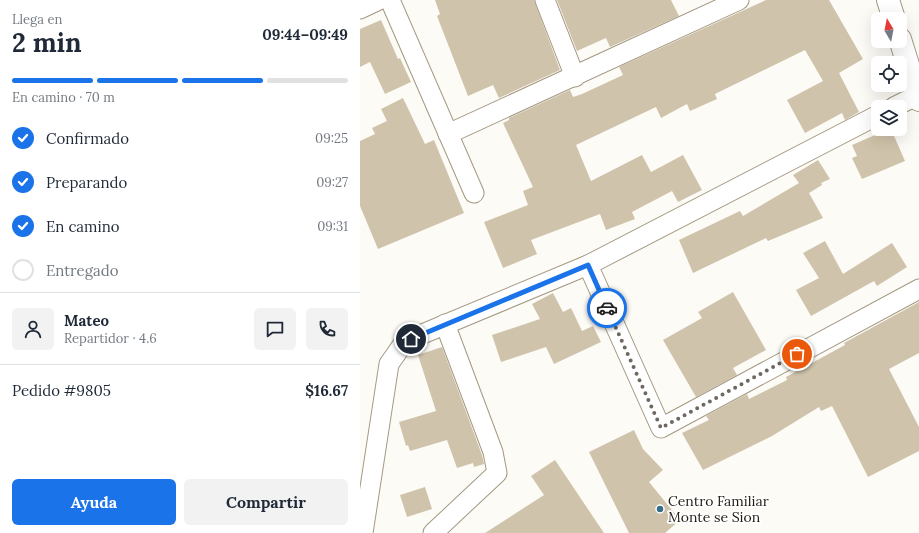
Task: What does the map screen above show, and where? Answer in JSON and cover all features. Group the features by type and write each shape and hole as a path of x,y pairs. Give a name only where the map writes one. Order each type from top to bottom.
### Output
{"street":[{"path":"360,9 379,0"},
{"path":"390,0 474,192"},
{"path":"544,0 575,77"},
{"path":"448,134 575,77 739,0"},
{"path":"888,0 892,12"},
{"path":"903,48 918,97 907,102"},
{"path":"363,533 389,364 403,344 445,324 588,265 871,119"},
{"path":"588,265 661,428 919,289"},
{"path":"433,533 498,473 493,452 445,324"}],"building":[{"path":"435,0 534,0 560,70 499,98 493,85 468,96 437,16 440,14"},
{"path":"557,0 671,0 679,16 610,47 606,38 577,51"},
{"path":"766,0 829,0 863,59 839,73 859,112 845,120 842,113 805,133 787,100 823,81 805,50 715,94 717,99 690,111 687,104 661,118 656,107 576,145 591,181 642,155 651,172 683,155 702,190 678,202 672,191 632,212 635,219 606,230 600,214 531,240 537,254 503,268 484,222 528,205 523,191 533,187 503,123 509,120 509,118 570,90 573,97 623,75 619,67"},
{"path":"381,20 398,59 400,58 411,82 385,94 370,62 360,67 360,29"},
{"path":"403,98 425,144 434,140 464,213 378,249 360,206 360,141 375,134 372,128 387,121 381,109"},
{"path":"873,136 894,136 905,161 862,179 852,158 857,156 852,145"},
{"path":"818,160 830,179 821,183 822,185 809,193 823,218 768,241 766,238 693,273 679,240 740,211 743,216 799,183 793,175"},
{"path":"825,241 843,274 892,243 907,267 877,286 874,281 811,316 796,290 819,278 803,253"},
{"path":"733,292 766,350 733,368 737,375 696,397 663,340 702,318 698,312"},
{"path":"553,293 563,312 571,308 582,331 593,326 601,342 554,364 546,347 501,362 492,335 540,319 532,304"},
{"path":"919,302 919,353 889,369 919,427 919,451 868,477 832,406 821,411 819,407 772,436 703,470 682,433 709,420 706,416 747,394 749,399 787,380 786,377"},
{"path":"442,347 484,464 474,467 473,463 457,468 447,440 410,451 408,445 406,446 399,422 436,411 418,355"},
{"path":"634,430 643,449 663,470 649,482 680,520 665,533 629,533 589,452"},
{"path":"555,460 604,533 485,533 544,495 531,476"},
{"path":"425,487 432,509 407,517 400,495"}],"way so far":[{"path":"607,308 661,428 797,354"}],"place":[{"name":"Centro Familiar Monte se Sion","path":"660,509"}],"route":[{"path":"411,339 588,265 607,308"}]}
